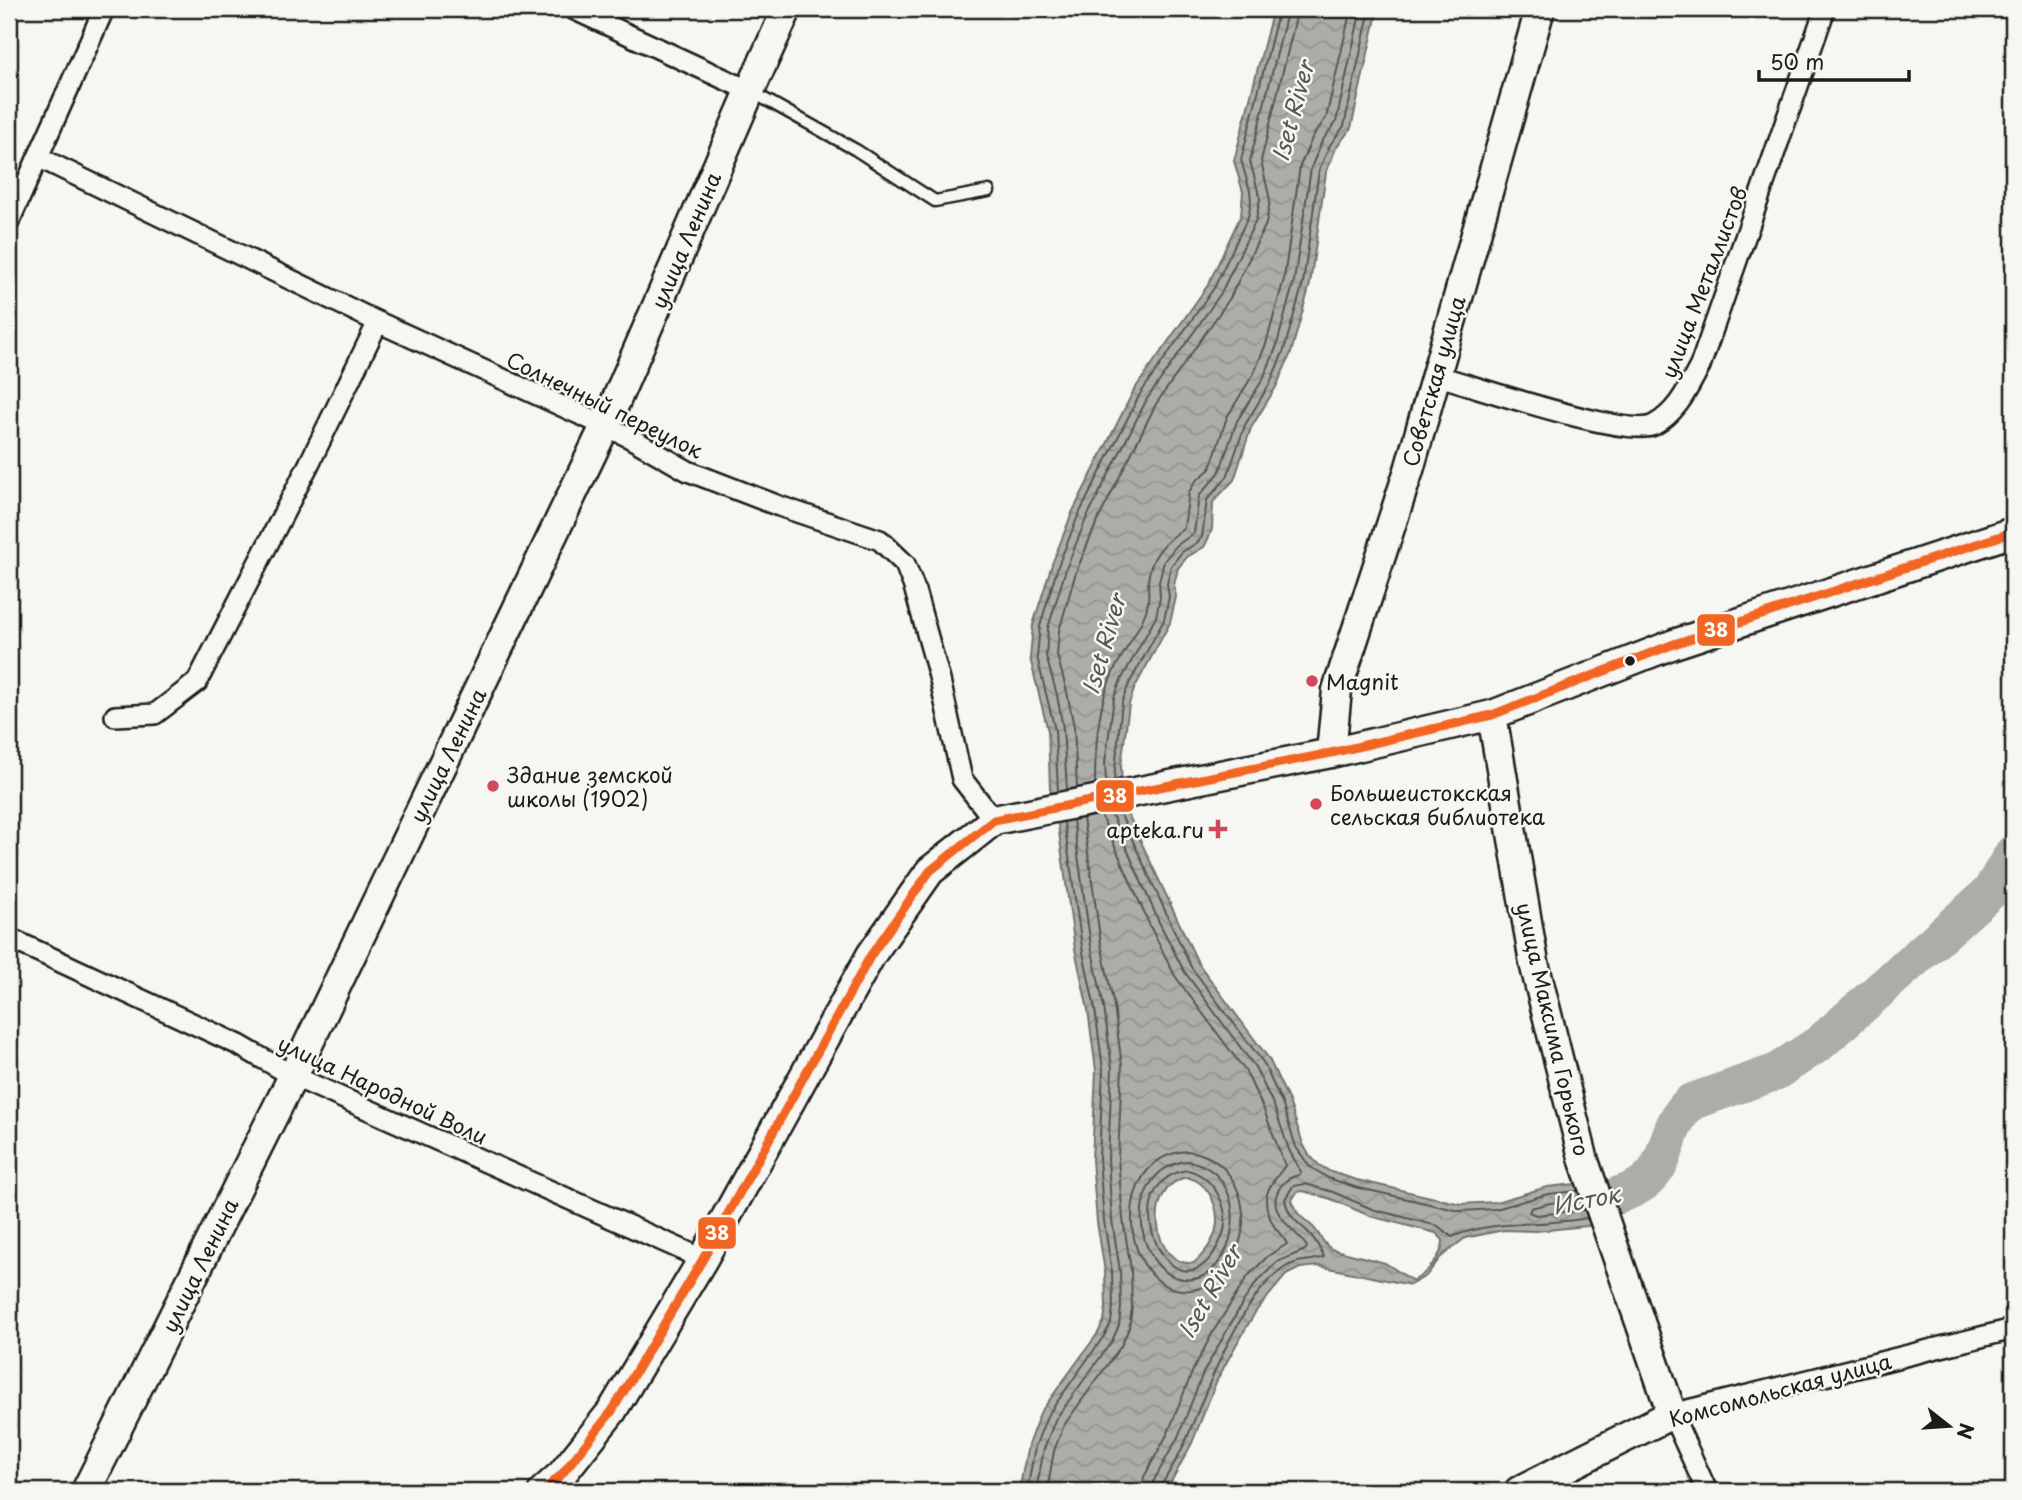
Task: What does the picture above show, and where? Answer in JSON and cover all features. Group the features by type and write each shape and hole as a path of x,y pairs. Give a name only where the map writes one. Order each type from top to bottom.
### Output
{"street":[{"path":"9,222 104,9"},
{"path":"573,9 750,90"},
{"name":"улица Ленина","path":"86,1491 293,1076 605,426 750,90 788,9"},
{"name":"Советская улица","path":"1331,754 1337,690 1409,470 1539,9"},
{"name":"улица Металлистов","path":"1435,374 1587,420 1624,426 1653,426 1679,405 1700,366 1825,9"},
{"name":"Солнечный переулок","path":"38,156 378,322 605,426 688,471 779,506 880,540 905,564 914,587 940,680 962,779 1004,817"},
{"path":"115,716 155,714 197,682 309,464 378,322"},
{"path":"542,1491 562,1474 612,1411 704,1259 871,955 930,871 1004,817 1331,754 1492,715 1674,644 2013,532"},
{"name":"улица Максима Горького","path":"1492,715 1534,963 1584,1161 1672,1414 1707,1491"},
{"name":"улица Народной Воли","path":"9,938 239,1045 293,1076 704,1259"},
{"name":"Комсомольская улица","path":"1519,1491 1672,1414 2013,1329"}],"lane":[{"path":"750,90 856,150 935,201 989,191"}],"water":[{"name":"Iset River","path":"1273,9 1378,9 1351,128 1336,148 1326,172 1310,284 1291,353 1276,387 1251,428 1234,480 1213,502 1212,529 1204,547 1187,557 1178,568 1174,585 1176,597 1170,623 1135,687 1129,704 1121,766 1126,810 1198,963 1269,1059 1289,1101 1303,1144 1319,1165 1331,1172 1357,1180 1461,1204 1496,1202 1547,1187 1623,1179 1649,1167 1660,1167 1662,1176 1647,1199 1609,1219 1587,1226 1536,1231 1504,1230 1465,1238 1441,1257 1426,1276 1410,1285 1319,1266 1300,1268 1286,1275 1256,1311 1217,1380 1192,1443 1166,1491 1019,1491 1028,1445 1040,1413 1098,1333 1104,1321 1106,1307 1105,1272 1097,1222 1092,1160 1096,1070 1088,1010 1075,949 1056,810 1050,788 1048,731 1030,658 1033,625 1052,564 1072,513 1134,390 1208,285 1241,215 1243,192 1234,161","holes":["1187,1177 1194,1179 1207,1190 1217,1213 1213,1239 1194,1263 1180,1261 1169,1253 1161,1240 1158,1225 1158,1209 1163,1195 1173,1183","1303,1191 1331,1199 1370,1216 1436,1233 1443,1240 1440,1252 1429,1269 1413,1281 1385,1263 1331,1249 1296,1209 1292,1200 1297,1192"]}],"waterway":[{"name":"Исток","path":"1618,1195 1650,1178 1664,1154 1680,1115 1691,1102 1776,1072 1820,1043 1990,892 2013,853"}],"transit line":[{"name":"38","path":"543,1491 562,1474 612,1411 703,1259 871,955 930,871 994,820 1331,753 1492,715 1674,644 2013,532"}],"place":[{"name":"Magnit","path":"1312,681"},
{"name":"Здание земской школы (1902)","path":"493,786"},
{"name":"Большеистокская сельская библиотека","path":"1316,804"},
{"name":"apteka.ru","path":"1218,829"}]}
